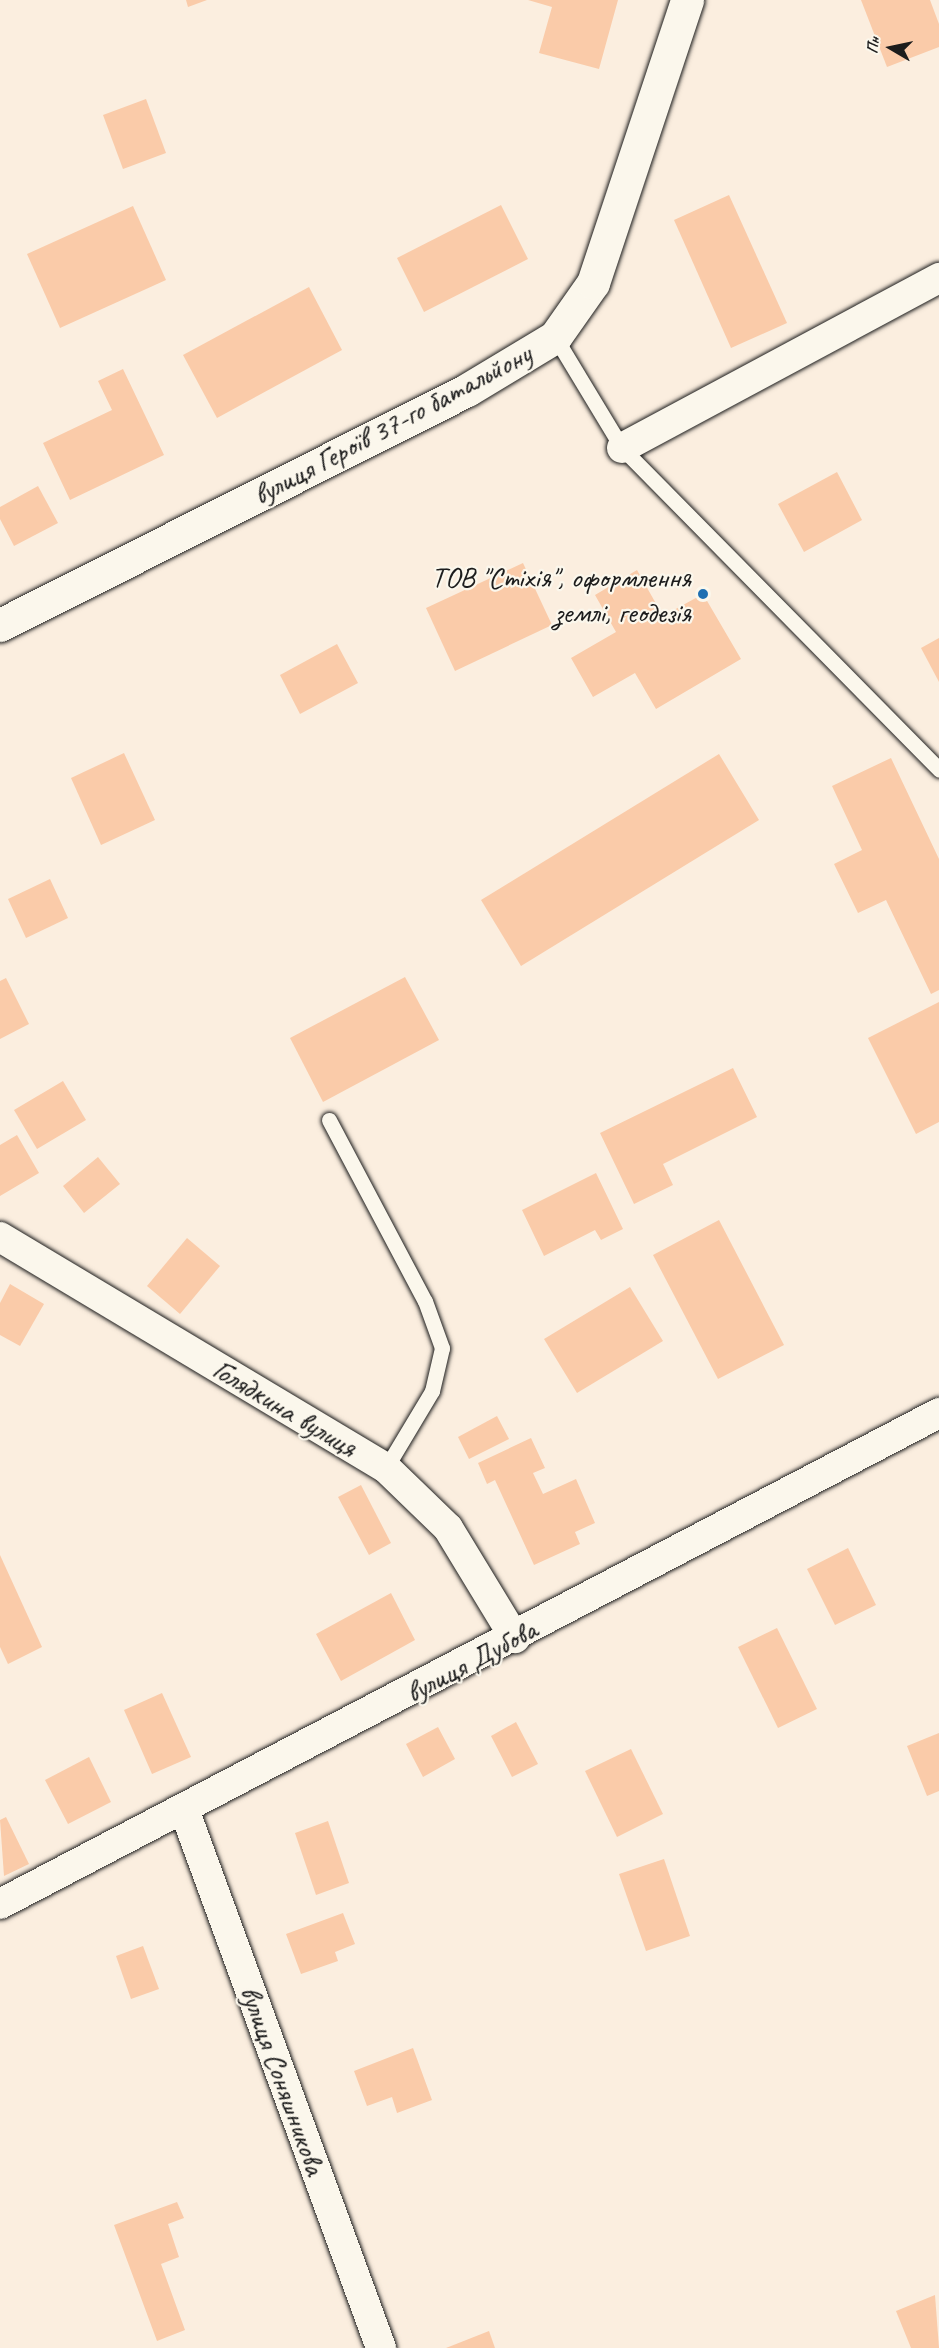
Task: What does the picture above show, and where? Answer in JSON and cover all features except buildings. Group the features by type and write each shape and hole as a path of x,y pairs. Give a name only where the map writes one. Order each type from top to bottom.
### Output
{"street":[{"name":"вулиця Героїв 37-го батальйону","path":"0,625 467,390 555,337 593,283 687,0"},
{"path":"622,448 939,278"},
{"name":"Голядкина вулиця","path":"0,1237 386,1468 448,1528 515,1638"},
{"name":"вулиця Дубова","path":"0,1904 185,1812 939,1413"},
{"name":"вулиця Соняшникова","path":"185,1812 381,2348"}],"lane":[{"path":"555,337 622,448 939,770"},
{"path":"329,1120 425,1301 442,1348 432,1391 386,1468"}],"place":[{"name":"ТОВ \"Стіхія\", оформлення землі, геодезія","path":"703,594"}]}
